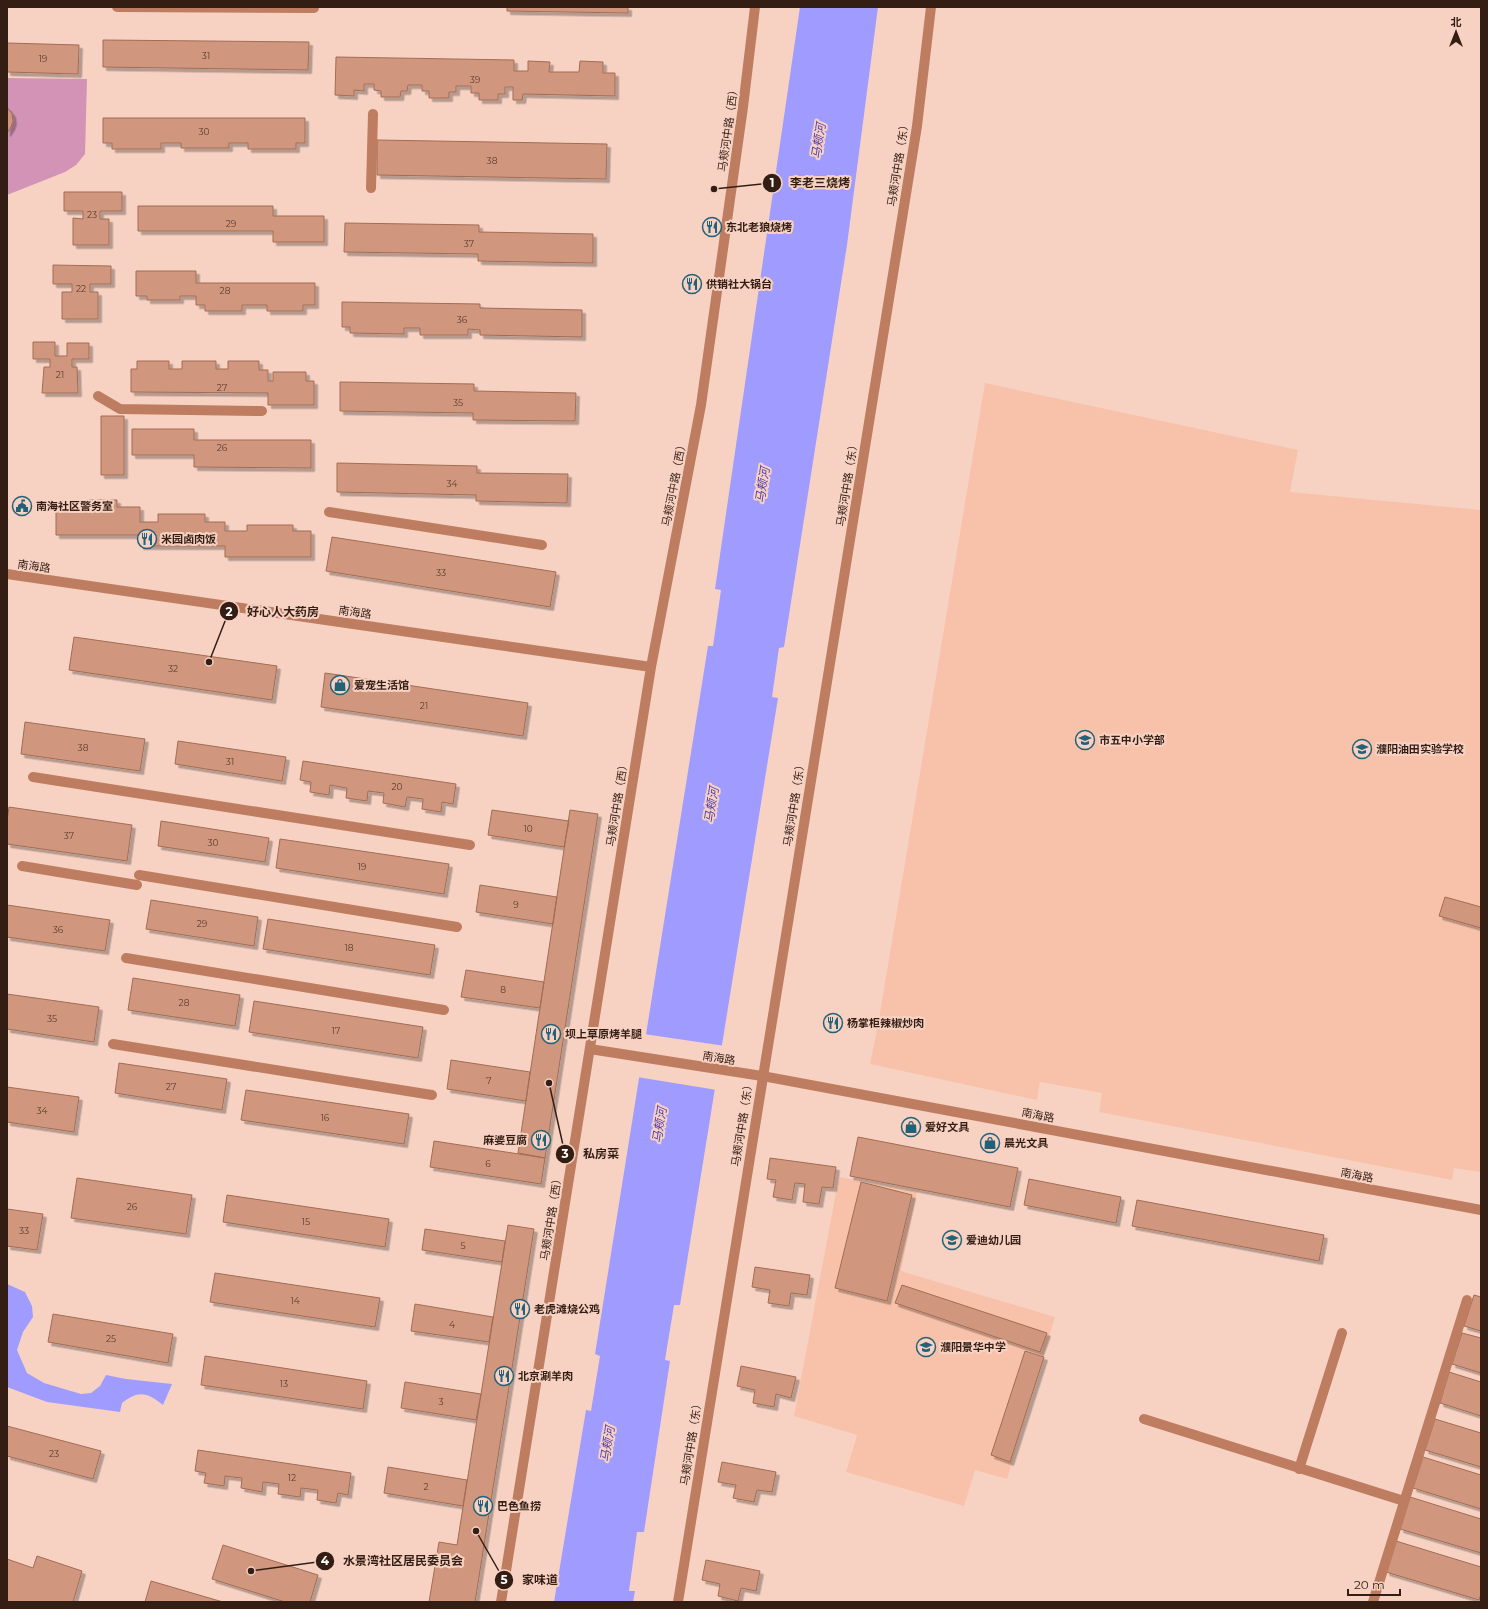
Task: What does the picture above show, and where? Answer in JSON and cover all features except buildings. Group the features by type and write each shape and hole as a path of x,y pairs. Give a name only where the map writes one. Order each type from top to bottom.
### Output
{"street":[{"path":"117,7 314,8"},
{"name":"马颊河中路（西）","path":"502,1602 651,667 701,405 743,107 755,7"},
{"name":"马颊河中路（东）","path":"678,1602 762,1076 916,134 931,7"},
{"path":"371,188 373,114"},
{"path":"98,396 120,409 262,411"},
{"path":"329,512 542,545"},
{"name":"南海路","path":"7,574 651,667"},
{"path":"33,777 470,845"},
{"path":"22,866 138,880 457,927"},
{"path":"126,958 444,1010"},
{"path":"113,1044 432,1095"},
{"name":"南海路","path":"590,1049 762,1076 1481,1210"},
{"path":"1373,1602 1467,1300"},
{"path":"1299,1469 1342,1333"},
{"path":"1144,1419 1404,1501"}],"shaded area":[{"path":"7,78 87,79 85,154 76,165 65,172 7,195"},
{"name":"市五中小学部","path":"985,383 1298,450 1290,492 1481,510 1481,1172 1454,1168 1452,1180 1099,1112 1102,1093 1040,1082 1037,1100 870,1064 879,1019"},
{"name":"濮阳景华中学","path":"839,1177 917,1192 901,1271 1055,1317 1007,1479 975,1470 964,1506 846,1472 857,1435 794,1416"}],"water":[{"name":"马颊河","path":"800,7 878,7 847,245 784,647 779,648 772,697 778,698 680,1305 674,1305 665,1360 670,1361 644,1532 637,1532 629,1591 635,1591 633,1602 554,1602 586,1410 591,1411 600,1356 595,1354 708,646 713,646 721,590 715,589"},
{"path":"7,1284 25,1292 32,1306 33,1317 23,1332 17,1350 27,1373 44,1383 81,1394 91,1393 100,1386 106,1375 126,1379 172,1384 163,1405 152,1397 138,1394 122,1403 120,1412 47,1402 7,1387"}],"pier":[{"path":"644,1034 725,1046 717,1090 637,1077"}],"place":[{"name":"李老三烧烤","path":"714,189"},
{"name":"东北老狼烧烤","path":"712,227"},
{"name":"供销社大锅台","path":"692,284"},
{"name":"南海社区警务室","path":"22,506"},
{"name":"米园卤肉饭","path":"147,539"},
{"name":"好心人大药房","path":"209,662"},
{"name":"爱宠生活馆","path":"340,685"},
{"name":"市五中小学部","path":"1085,740"},
{"name":"濮阳油田实验学校","path":"1362,749"},
{"name":"杨掌柜辣椒炒肉","path":"833,1023"},
{"name":"坝上草原烤羊腿","path":"551,1034"},
{"name":"私房菜","path":"549,1083"},
{"name":"爱好文具","path":"911,1127"},
{"name":"麻婆豆腐","path":"541,1140"},
{"name":"晨光文具","path":"990,1143"},
{"name":"爱迪幼儿园","path":"952,1240"},
{"name":"老虎滩烧公鸡","path":"520,1309"},
{"name":"濮阳景华中学","path":"926,1347"},
{"name":"北京涮羊肉","path":"504,1376"},
{"name":"巴色鱼捞","path":"483,1506"},
{"name":"家味道","path":"476,1531"},
{"name":"水景湾社区居民委员会","path":"251,1571"}]}
